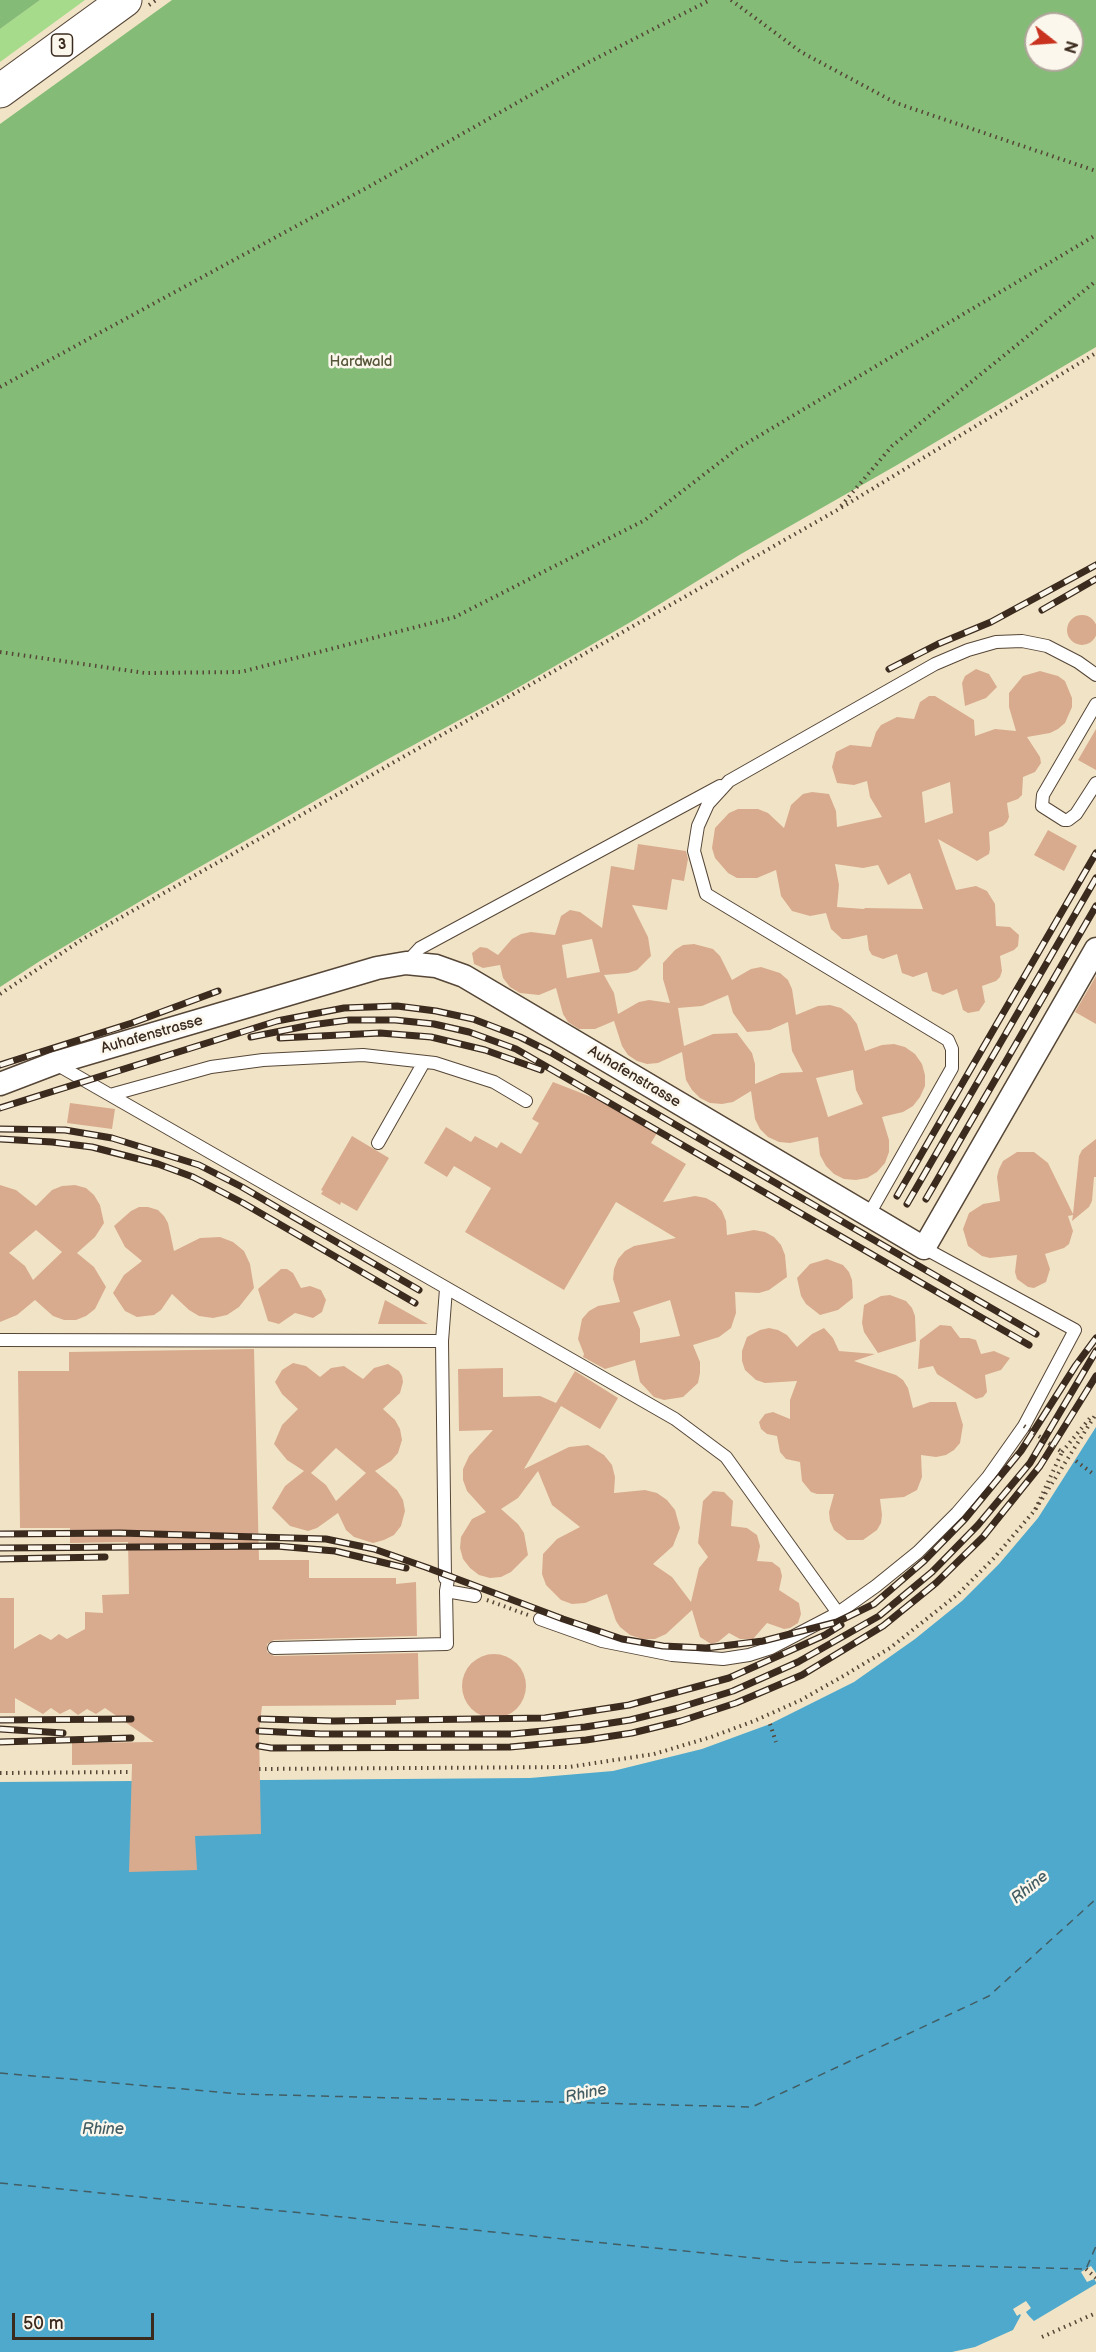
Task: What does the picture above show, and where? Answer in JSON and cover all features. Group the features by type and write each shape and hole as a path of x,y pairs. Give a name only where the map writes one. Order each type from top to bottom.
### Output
{"main road":[{"name":"3","path":"0,71 97,0"},
{"name":"3","path":"0,91 125,0"}],"street":[{"path":"924,1248 1096,949"},
{"name":"Auhafenstrasse","path":"0,1084 55,1063 377,968 406,963 436,966 464,976 924,1248"}],"lane":[{"path":"406,963 420,948 729,781 935,664 987,644 1022,641 1047,646 1078,662 1096,675"},
{"path":"1096,704 1042,795 1042,806 1064,820 1068,820 1076,814 1096,783"},
{"path":"729,781 708,804 698,826 694,851 706,894 948,1041 952,1049 952,1068 868,1216"},
{"path":"110,1095 211,1067 263,1060 363,1055 435,1063 494,1082 526,1101"},
{"path":"378,1143 424,1062"},
{"path":"55,1063 675,1419 726,1457 838,1613"},
{"path":"540,1619 602,1641 672,1655 723,1659 749,1656 771,1648 838,1613 918,1552 957,1513 988,1477 1024,1426 1076,1330 924,1248"},
{"path":"274,1648 447,1644 446,1591 448,1579 445,1578 442,1341 446,1289"},
{"path":"0,1340 442,1341"},
{"path":"446,1591 475,1596"}],"path":[{"path":"0,387 370,186 589,62 710,0"},
{"path":"731,0 801,52 896,103 1096,171"},
{"path":"0,652 145,673 241,672 455,617 645,520 737,449 1096,236"},
{"path":"839,509 892,446 1096,281"},
{"path":"0,994 83,939 839,509 1096,353"},
{"path":"1035,1510 1062,1452 1096,1413"},
{"path":"259,1769 569,1767 654,1754 711,1737 801,1700 890,1648 958,1594 994,1558 1035,1510 1096,1413"},
{"path":"1024,1426 1062,1452"},
{"path":"1076,1461 1092,1473"},
{"path":"475,1596 540,1619"},
{"path":"770,1724 776,1742"},
{"path":"0,1773 132,1772"},
{"path":"1086,2269 1096,2278"},
{"path":"1042,2337 1096,2313"}],"green space":[{"path":"0,0 40,0 0,29"},
{"path":"40,0 85,0 0,62 0,29"},
{"name":"Hardwald","path":"172,0 1096,0 1096,347 741,554 507,694 388,759 149,896 0,987 0,124"}],"water":[{"name":"Rhine","path":"1096,1427 1096,2284 1034,2321 1025,2312 1013,2330 975,2347 952,2352 0,2352 0,1782 530,1778 613,1771 702,1749 770,1724 854,1682 915,1639 962,1601 999,1564 1038,1518"}],"pier":[{"path":"1091,2266 1096,2273 1096,2282 1094,2279 1087,2282 1081,2272"},
{"path":"1026,2301 1031,2308 1026,2312 1034,2324 1025,2316 1023,2318 1020,2314 1017,2316 1013,2309"}],"building":[{"path":"1082,615 1093,619 1097,630 1093,641 1082,645 1071,641 1067,630 1071,619"},
{"path":"976,669 989,674 997,687 986,698 965,706 962,683 965,676"},
{"path":"1040,671 1058,676 1065,681 1072,698 1072,707 1065,723 1050,733 1027,737 1040,757 1041,763 1035,772 1023,777 1022,795 1007,803 1009,817 1007,822 989,832 989,854 977,861 938,839 956,890 976,886 987,891 995,904 996,926 1010,927 1019,935 1018,946 1000,956 1002,971 1000,977 982,986 985,1002 979,1011 968,1013 963,1010 957,989 943,995 932,991 927,972 913,977 902,973 897,954 883,959 872,955 867,935 842,939 831,929 826,913 810,916 792,911 781,896 776,870 757,878 737,878 728,873 715,858 712,848 715,828 729,813 738,809 758,809 768,813 784,828 791,805 803,794 812,792 829,794 836,811 837,827 882,817 870,797 867,781 854,785 837,783 832,767 836,752 850,745 871,747 881,725 897,717 914,719 920,702 929,696 935,696 974,720 975,736 995,729 1016,731 1009,707 1009,693 1023,676","holes":["950,782 953,813 925,823 922,792","835,864 863,868 878,865 888,885 910,873 923,909 837,907 839,885"]},
{"path":"1096,729 1096,770 1078,760"},
{"path":"1048,830 1077,846 1064,871 1034,855"},
{"path":"638,844 686,851 688,859 684,881 672,879 667,910 632,905 648,937 651,956 637,970 604,975 614,993 618,1014 639,1002 649,1000 670,1003 663,979 663,963 683,945 694,944 713,949 720,956 732,980 751,969 761,967 780,973 788,980 792,989 796,1015 818,1006 830,1005 841,1008 857,1024 865,1051 882,1045 894,1044 905,1047 915,1054 922,1064 925,1086 913,1106 903,1112 882,1117 889,1140 889,1152 885,1163 877,1172 867,1178 856,1180 844,1179 834,1174 820,1155 818,1137 790,1143 779,1142 768,1137 760,1129 755,1119 751,1091 733,1102 710,1103 700,1098 686,1080 682,1052 658,1063 647,1064 637,1061 628,1055 622,1046 614,1021 595,1029 579,1029 568,1022 563,1014 556,988 539,995 520,993 510,987 503,978 500,965 483,968 474,964 472,953 480,947 487,948 498,955 512,939 521,934 531,932 555,935 561,916 570,910 580,912 602,928 611,866 634,870","holes":["592,939 600,972 567,978 562,945","728,995 733,1013 747,1032 770,1030 788,1022 792,1051 803,1072 781,1073 755,1084 755,1064 752,1053 737,1033 713,1034 684,1046 678,1008 702,1006","853,1070 856,1090 863,1104 828,1117 816,1078"]},
{"path":"1096,976 1096,1024 1075,1012"},
{"path":"553,1082 594,1098 657,1133 651,1143 686,1164 663,1202 695,1196 706,1198 722,1211 726,1221 727,1235 754,1230 765,1232 781,1245 785,1255 787,1277 769,1290 759,1293 735,1292 736,1313 731,1328 719,1337 693,1345 700,1362 700,1373 698,1383 683,1397 664,1400 654,1397 640,1382 635,1360 605,1369 583,1357 578,1339 582,1319 589,1311 598,1306 620,1302 613,1279 618,1259 625,1251 634,1246 676,1238 616,1202 564,1290 465,1232 491,1188 454,1166 447,1177 424,1163 446,1127 471,1142 475,1136 497,1148 501,1142 521,1154 539,1123 532,1119","holes":["670,1300 680,1336 640,1343 640,1329 633,1312"]},
{"path":"70,1103 115,1109 112,1129 67,1123"},
{"path":"352,1136 389,1158 357,1211 341,1202 340,1205 321,1194 323,1191 321,1190"},
{"path":"1096,1139 1096,1177 1094,1177 1092,1201 1089,1207 1072,1221 1073,1215 1068,1216 1073,1231 1069,1244 1045,1254 1050,1269 1046,1282 1034,1288 1028,1287 1017,1279 1015,1272 1017,1255 990,1258 982,1256 968,1246 963,1229 969,1213 983,1204 1000,1201 997,1177 999,1169 1003,1161 1017,1152 1034,1152 1048,1163 1073,1214 1079,1156 1082,1150"},
{"path":"0,1185 16,1190 36,1206 52,1190 62,1186 75,1185 86,1188 100,1205 104,1223 95,1237 77,1253 94,1267 106,1287 95,1309 76,1320 64,1320 53,1316 35,1300 17,1315 0,1322","holes":["36,1230 62,1252 33,1280 25,1266 9,1253"]},
{"path":"139,1207 158,1210 164,1216 168,1223 174,1251 200,1238 220,1237 233,1242 244,1251 250,1264 254,1288 239,1307 227,1315 213,1318 199,1316 172,1294 161,1310 154,1315 137,1317 125,1311 113,1293 124,1275 142,1261 125,1247 114,1226"},
{"path":"827,1259 843,1265 849,1272 853,1298 838,1310 820,1315 806,1304 801,1296 797,1278 810,1264"},
{"path":"281,1269 287,1269 293,1273 301,1288 310,1286 321,1290 326,1300 322,1312 313,1318 295,1313 279,1324 268,1321 258,1289"},
{"path":"890,1295 906,1301 912,1308 915,1316 916,1341 878,1353 864,1332 862,1323 864,1305 881,1296"},
{"path":"385,1300 428,1324 378,1324"},
{"path":"940,1325 951,1326 960,1338 976,1340 981,1354 994,1351 1010,1358 1001,1370 985,1375 987,1392 983,1397 976,1399 937,1374 933,1366 918,1369 920,1340"},
{"path":"769,1328 787,1335 797,1347 812,1334 824,1328 833,1338 839,1351 875,1354 854,1361 896,1375 903,1380 908,1388 913,1408 930,1402 956,1402 963,1425 960,1443 946,1455 936,1457 921,1455 922,1477 917,1490 904,1497 880,1499 881,1523 877,1530 863,1540 847,1540 834,1530 829,1512 834,1494 811,1492 802,1481 800,1462 786,1459 780,1452 777,1436 767,1434 761,1429 759,1422 765,1414 773,1412 790,1419 790,1400 797,1381 765,1383 756,1380 745,1370 742,1351 747,1337"},
{"path":"254,1349 259,1560 309,1560 309,1578 396,1578 396,1584 416,1582 417,1636 274,1640 267,1644 267,1652 274,1656 418,1653 419,1699 396,1700 396,1705 262,1706 259,1731 261,1834 195,1836 197,1870 129,1872 132,1764 72,1765 72,1743 154,1742 105,1708 96,1714 87,1709 78,1715 70,1709 60,1714 51,1708 43,1714 15,1698 15,1713 0,1713 0,1598 14,1598 14,1649 40,1634 51,1640 59,1634 67,1639 85,1629 85,1612 103,1613 102,1595 129,1594 128,1542 70,1543 70,1528 20,1528 18,1371 69,1371 69,1352"},
{"path":"293,1363 306,1366 320,1377 331,1368 344,1366 363,1379 374,1368 388,1364 399,1371 403,1382 400,1393 383,1409 395,1420 402,1440 398,1453 391,1461 375,1471 397,1490 403,1500 405,1511 401,1526 394,1535 373,1543 354,1537 346,1530 338,1513 317,1528 308,1531 290,1526 272,1508 285,1486 304,1471 287,1460 274,1444 282,1425 298,1409 282,1394 275,1382 282,1370","holes":["336,1448 366,1473 336,1501 326,1485 311,1473"]},
{"path":"503,1368 503,1397 540,1396 556,1403 575,1371 618,1398 600,1429 561,1406 524,1469 569,1447 588,1445 604,1455 612,1465 615,1477 614,1493 645,1490 657,1493 667,1500 675,1510 680,1528 673,1546 653,1564 672,1577 691,1602 699,1568 708,1557 698,1543 703,1501 713,1491 724,1492 733,1501 731,1526 747,1528 757,1535 760,1546 757,1561 772,1562 780,1568 782,1576 779,1590 799,1603 801,1614 798,1623 784,1629 767,1623 753,1639 740,1639 729,1633 718,1642 711,1644 700,1637 692,1610 666,1634 655,1639 642,1639 630,1635 620,1627 607,1594 585,1603 572,1604 561,1600 546,1585 542,1574 543,1554 557,1539 580,1527 552,1505 538,1471 518,1498 501,1509 518,1524 524,1533 528,1555 511,1572 501,1577 490,1578 479,1575 470,1568 463,1559 460,1548 461,1537 472,1519 486,1512 467,1491 463,1480 463,1469 469,1456 493,1430 459,1431 458,1369"},
{"path":"494,1654 506,1656 517,1663 524,1674 526,1686 524,1698 517,1709 506,1716 494,1718 482,1716 471,1709 464,1698 462,1686 464,1674 471,1663 482,1656"}],"ferry route":[{"path":"0,2073 240,2094 752,2107 989,1996 1096,1899"},
{"path":"0,2183 795,2262 1086,2269 1096,2246"}],"railway":[{"path":"889,669 938,644 991,622 1096,565"},
{"path":"1042,610 1096,579"},
{"path":"897,1196 1096,853"},
{"path":"907,1204 1096,878"},
{"path":"926,1199 1096,906"},
{"path":"0,1065 132,1023 218,991"},
{"path":"0,1108 277,1021 344,1008 397,1006 473,1019 520,1037 550,1052 1036,1334"},
{"path":"251,1037 349,1020 395,1020 434,1024 469,1032 516,1049 1029,1345"},
{"path":"280,1038 380,1033 431,1037 485,1050 541,1070"},
{"path":"0,1129 65,1130 112,1138 199,1165 242,1187 419,1290"},
{"path":"0,1139 92,1147 158,1164 193,1177 243,1203 415,1303"},
{"path":"0,1534 120,1533 326,1539 374,1549 622,1639 663,1646 706,1648 763,1641 837,1622 874,1604 924,1561 965,1519 1021,1451 1096,1338"},
{"path":"259,1731 321,1734 512,1734 585,1727 630,1720 678,1708 733,1691 798,1662 879,1616 932,1572 978,1525 1030,1463 1096,1351"},
{"path":"259,1746 271,1748 510,1747 586,1740 632,1733 681,1721 736,1703 802,1675 883,1626 936,1583 983,1537 1040,1466 1096,1376"},
{"path":"0,1548 276,1546 335,1551 406,1568"},
{"path":"0,1559 105,1557"},
{"path":"261,1719 333,1721 545,1718 629,1705 729,1678 825,1635 841,1625"},
{"path":"0,1720 131,1719"},
{"path":"0,1729 63,1733"},
{"path":"0,1742 131,1738"}]}
